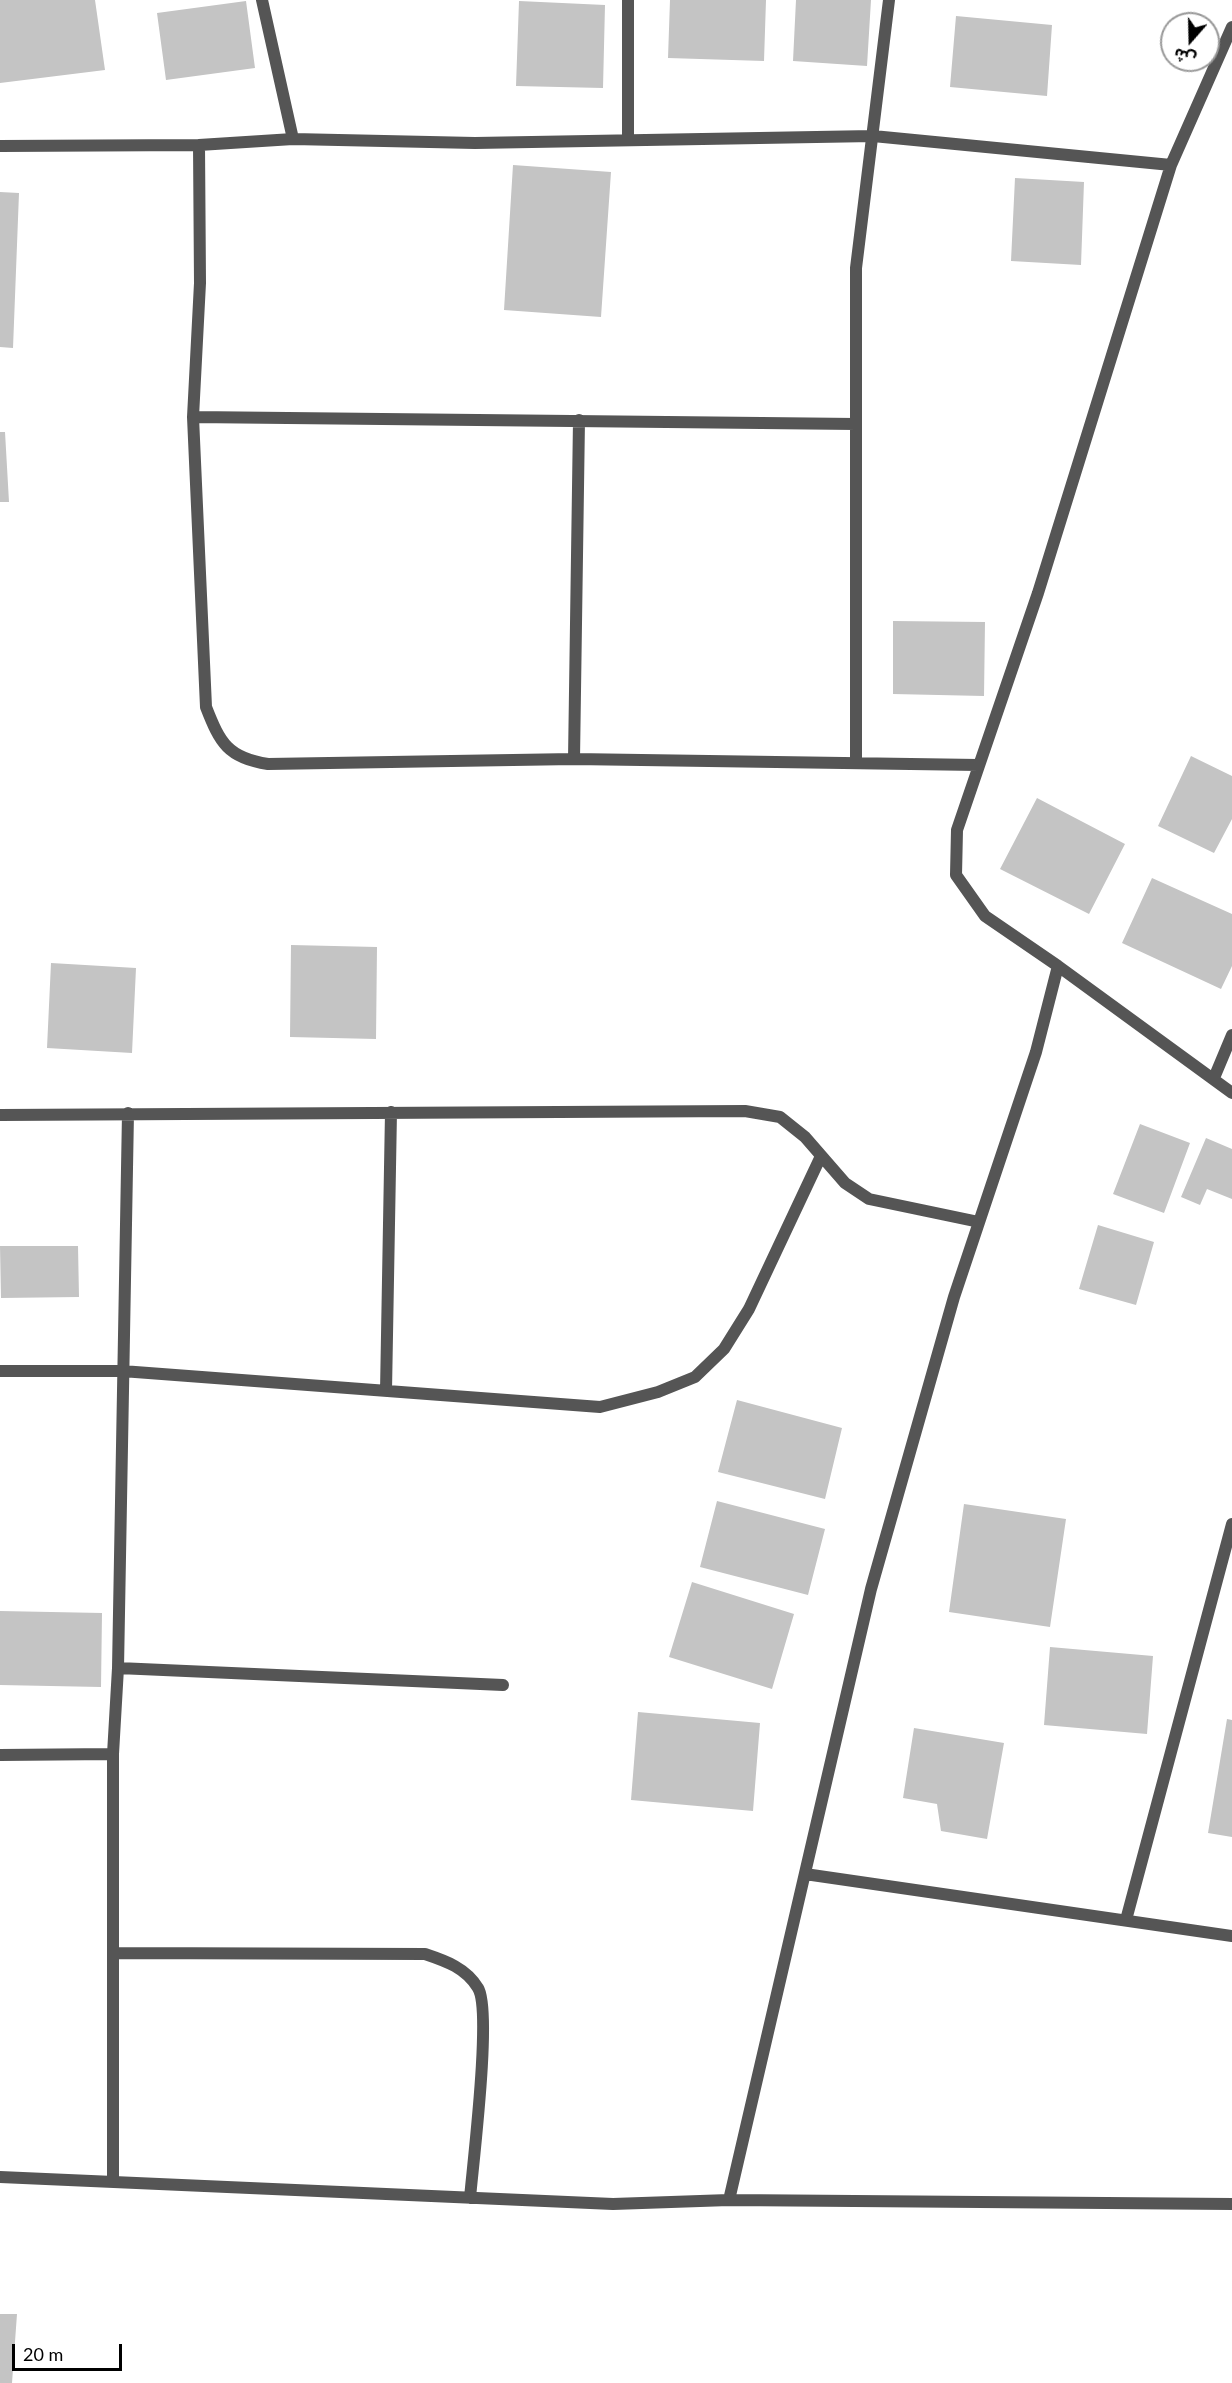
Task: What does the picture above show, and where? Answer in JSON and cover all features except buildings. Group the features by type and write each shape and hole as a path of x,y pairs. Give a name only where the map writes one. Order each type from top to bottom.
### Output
{"street":[{"path":"262,0 293,139"},
{"path":"628,0 628,140"},
{"path":"856,763 856,268 889,0"},
{"path":"1232,27 1171,165 1038,593 957,830 956,874 985,916 1058,966 1232,1093"},
{"path":"0,146 199,145 293,139 475,143 873,136 1171,165"},
{"path":"199,145 200,283 193,417 206,707 216,733 225,746 247,761 268,764 574,759 978,765"},
{"path":"193,417 856,424"},
{"path":"574,759 579,420"},
{"path":"729,2200 871,1589 954,1297 1036,1052 1058,966"},
{"path":"1214,1078 1232,1035"},
{"path":"0,1115 745,1111 780,1117 805,1137 845,1183 869,1199 979,1222"},
{"path":"386,1391 391,1112"},
{"path":"113,2182 113,1754 118,1668 128,1113"},
{"path":"0,1371 122,1371 600,1407 658,1392 695,1377 724,1349 749,1309 777,1245 822,1156"},
{"path":"1126,1920 1232,1524"},
{"path":"118,1668 503,1684"},
{"path":"0,1755 113,1754"},
{"path":"805,1874 1232,1936"},
{"path":"113,1953 425,1954 455,1965 479,1989 484,2026 470,2198"},
{"path":"0,2178 613,2204 729,2200 1232,2204"}]}
